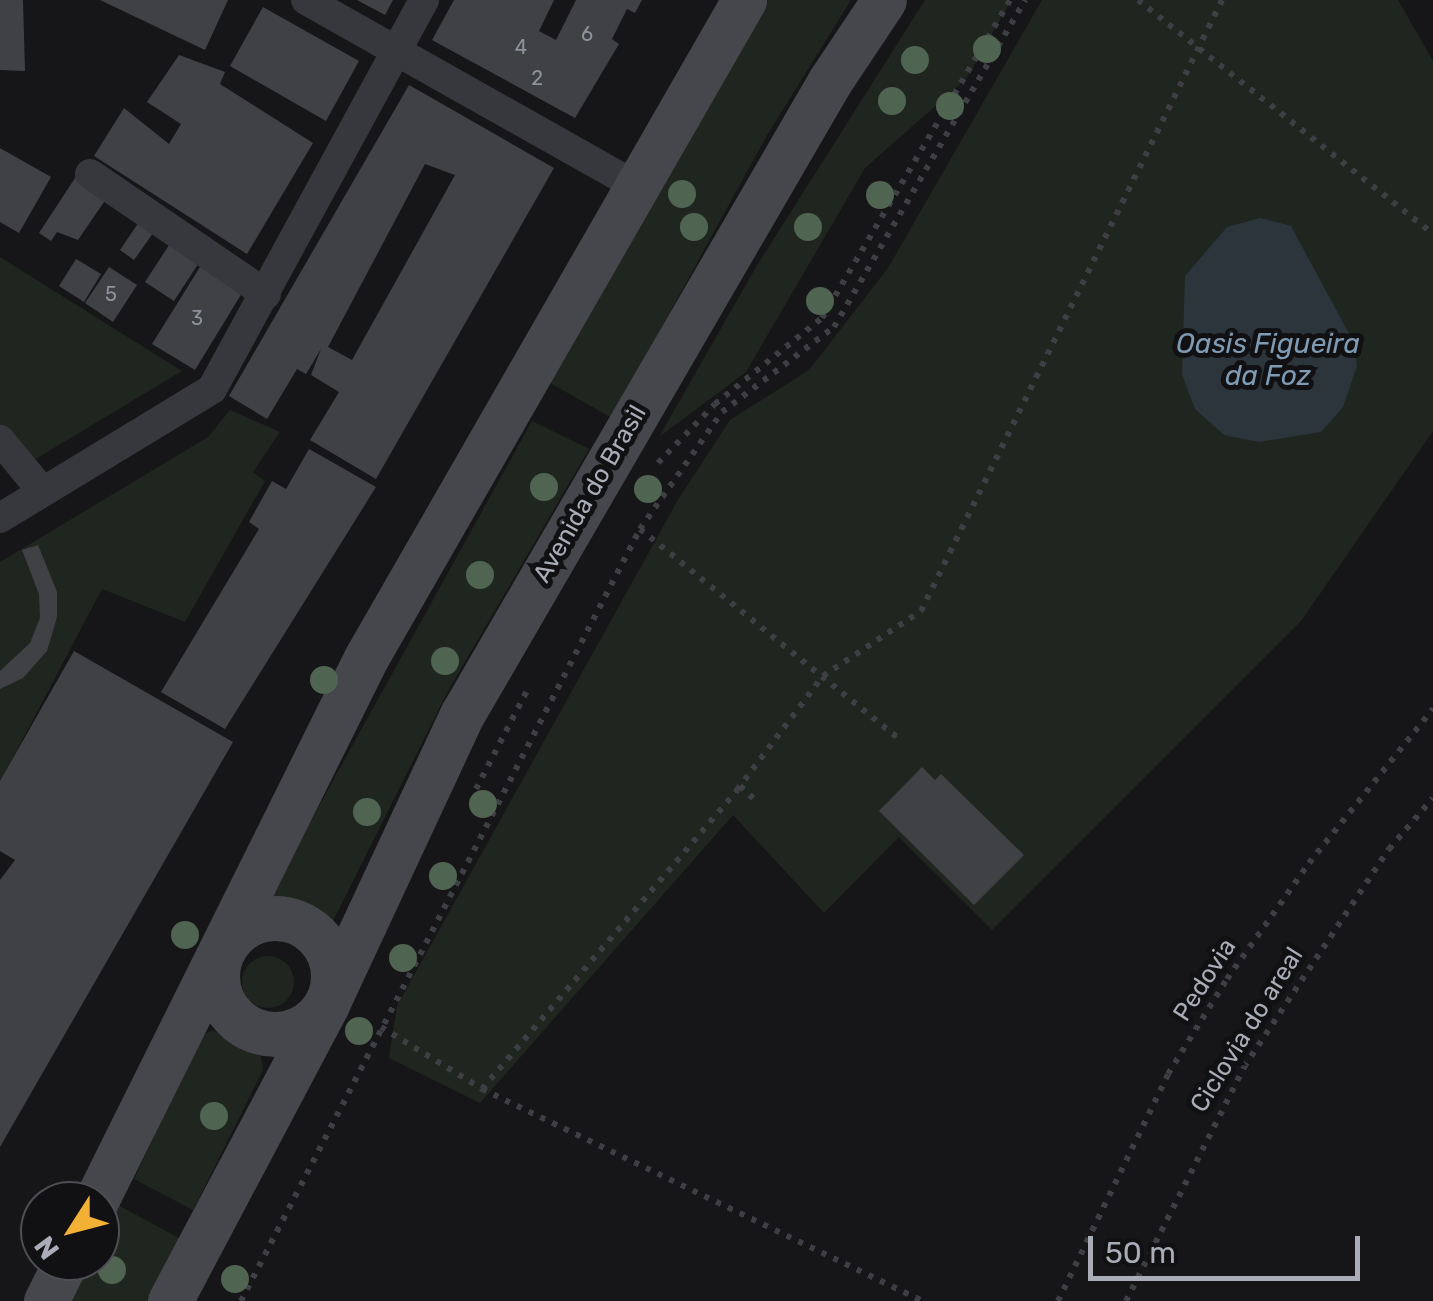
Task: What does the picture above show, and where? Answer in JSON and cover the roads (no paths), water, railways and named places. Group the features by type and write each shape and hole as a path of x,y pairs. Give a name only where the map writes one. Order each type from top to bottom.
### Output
{"main road":[{"name":"Avenida do Brasil","path":"170,1301 327,1004 463,714 830,81 884,0"},
{"name":"Avenida do Brasil","path":"106,1181 366,658 640,188 742,1"},
{"name":"Avenida do Brasil","path":"293,921 329,956 327,1004 290,1032 251,1030 223,1002 217,983 222,951 244,926 293,921"}],"street":[{"path":"306,0 640,188"},
{"path":"0,518 212,388 399,53 424,0"},
{"path":"90,174 266,294"},
{"path":"0,440 43,492"}],"water":[{"name":"Oasis Figueira da Foz","path":"1260,218 1291,226 1354,343 1357,366 1343,407 1321,432 1259,442 1224,435 1195,409 1182,374 1185,276 1227,227"}]}
